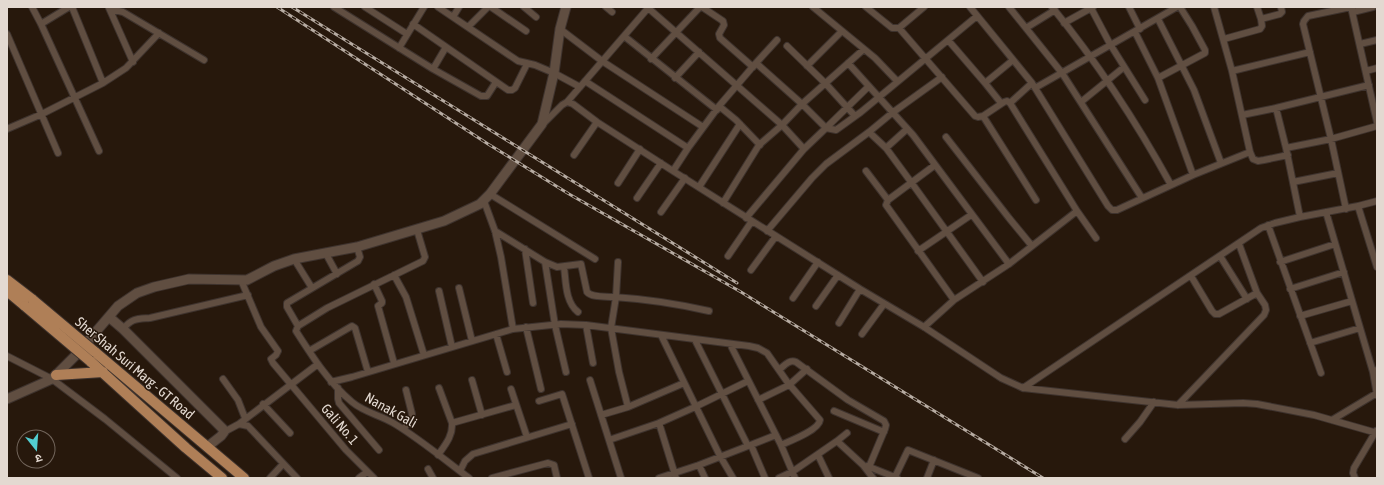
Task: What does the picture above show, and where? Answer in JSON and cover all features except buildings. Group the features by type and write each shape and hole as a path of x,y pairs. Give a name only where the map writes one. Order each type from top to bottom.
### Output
{"main road":[{"name":"Sher Shah Suri Marg - GT Road","path":"7,280 29,303 244,478"},
{"name":"Sher Shah Suri Marg - GT Road","path":"8,295 29,303"},
{"name":"Sher Shah Suri Marg - GT Road","path":"93,356 103,372 186,448 222,478"},
{"path":"54,377 103,372"}],"street":[{"path":"32,7 99,151"},
{"path":"41,24 70,7 103,83"},
{"path":"334,7 433,69 484,97 487,96 496,82"},
{"path":"365,7 407,34"},
{"path":"399,48 424,7"},
{"path":"438,7 518,61 551,71 580,87"},
{"path":"453,17 459,7"},
{"path":"468,27 488,7"},
{"path":"491,7 526,31"},
{"path":"524,7 536,17"},
{"path":"542,124 551,71 566,7"},
{"path":"606,7 612,12"},
{"path":"7,399 54,377 76,355 118,306 137,293 154,287 189,279 241,280 255,277 274,266 294,259 357,247 418,230 471,210 484,201 542,124 567,102 648,7 782,125 804,149"},
{"path":"651,59 701,7 723,21 724,25 719,34 720,38 802,104 826,128 836,130 878,98 977,16"},
{"path":"813,7 875,58 897,81"},
{"path":"866,7 892,28 899,28 924,7"},
{"path":"970,7 1033,86 1110,209 1114,211 1117,210 1193,175 1250,152"},
{"path":"1009,7 1062,73 1142,198"},
{"path":"1129,7 1158,78 1193,175"},
{"path":"1010,103 1033,86 1062,73 1110,44 1158,19 1177,7"},
{"path":"1158,78 1204,54 1205,52 1192,26 1180,7"},
{"path":"1214,7 1224,39 1250,152 1253,159 1258,161 1288,155"},
{"path":"1224,39 1260,29 1262,27 1261,19 1257,7"},
{"path":"1261,19 1280,14 1282,12 1281,7"},
{"path":"1346,209 1304,21 1308,16 1317,10 1373,7"},
{"path":"110,8 133,62"},
{"path":"110,8 123,12 204,60"},
{"path":"1064,23 1080,10 1092,8 1110,44 1145,100"},
{"path":"1026,28 1053,9 1090,56 1107,81 1171,185"},
{"path":"1352,9 1369,85 1374,95 1377,122"},
{"path":"1158,19 1194,90 1221,163"},
{"path":"413,24 508,90 513,90 527,64"},
{"path":"899,28 975,116 983,116 1005,101 1010,103 1077,211 1096,238"},
{"path":"560,29 602,61 703,127"},
{"path":"807,66 842,31"},
{"path":"7,129 42,114 103,83 133,62 159,33"},
{"path":"7,34 58,152"},
{"path":"624,36 675,78 740,124 760,145"},
{"path":"673,171 718,108 777,40"},
{"path":"948,40 1001,103"},
{"path":"1360,44 1377,40"},
{"path":"787,46 826,84 855,116"},
{"path":"433,69 446,47"},
{"path":"723,203 760,145 802,104 864,49"},
{"path":"675,78 699,52"},
{"path":"1232,71 1310,52"},
{"path":"985,83 1013,60"},
{"path":"848,63 868,87 913,135 971,215 1009,264"},
{"path":"1081,102 1124,66"},
{"path":"1366,71 1377,68"},
{"path":"768,231 817,173 892,113 942,77"},
{"path":"585,81 688,148"},
{"path":"1242,115 1369,85"},
{"path":"746,218 804,149 868,87"},
{"path":"567,102 573,104 597,122 746,218 884,304 924,327 1001,378 1023,388 1178,405 1257,404 1332,420 1377,432 1354,468 1353,473 1355,478"},
{"path":"1276,108 1288,155 1300,217"},
{"path":"983,116 1036,200"},
{"path":"574,155 597,122"},
{"path":"699,187 740,124"},
{"path":"1286,148 1331,139 1377,126"},
{"path":"886,148 906,129"},
{"path":"869,132 886,148 983,282"},
{"path":"946,137 1032,246"},
{"path":"618,184 640,150"},
{"path":"637,198 661,163"},
{"path":"935,165 888,200 887,206 954,300"},
{"path":"866,171 888,200"},
{"path":"1293,182 1338,173"},
{"path":"661,212 685,178"},
{"path":"490,194 596,259"},
{"path":"484,201 495,231 501,257 513,329"},
{"path":"1023,388 1261,228 1300,217 1346,209 1377,201"},
{"path":"1358,206 1377,267"},
{"path":"924,327 954,300 1009,264 1077,211"},
{"path":"1326,212 1360,328 1375,371 1377,394 1332,420"},
{"path":"918,251 971,215"},
{"path":"728,256 752,221"},
{"path":"1268,225 1280,262 1322,373"},
{"path":"357,247 360,254 360,259 287,303 287,307 298,326 327,308 424,259 425,257 418,230"},
{"path":"495,231 545,262 557,267 581,264 587,292 589,294 683,305 709,311"},
{"path":"751,270 776,236"},
{"path":"1178,405 1264,315 1266,310 1266,305 1257,293 1239,244"},
{"path":"1280,262 1335,244"},
{"path":"525,249 533,303"},
{"path":"325,252 337,274"},
{"path":"1220,256 1247,299"},
{"path":"294,259 312,288"},
{"path":"545,262 555,325 566,372"},
{"path":"618,262 616,297 611,328 619,372 628,407"},
{"path":"793,298 818,262"},
{"path":"564,267 569,299 571,305 578,312"},
{"path":"1290,289 1344,272"},
{"path":"394,275 406,297 424,355"},
{"path":"816,306 838,275"},
{"path":"1191,276 1215,314 1219,314 1257,293"},
{"path":"123,329 129,321 134,319 154,317 248,295 241,280"},
{"path":"374,284 382,301 382,303 378,306 394,363"},
{"path":"460,288 472,341"},
{"path":"839,323 860,289"},
{"path":"439,291 452,347"},
{"name":"Gali No. 1","path":"248,295 261,327 278,351 272,357 273,363 367,472 374,478"},
{"path":"1300,316 1352,301"},
{"path":"862,334 884,304"},
{"path":"109,317 123,329 221,427 224,432"},
{"path":"586,325 593,363"},
{"path":"331,382 513,329 526,327 586,325 754,347 767,353 789,385 820,422 817,426 806,433 781,446"},
{"name":"Nanak Gali","path":"298,326 296,330 318,364 331,382 351,402 404,429 469,478"},
{"path":"309,351 352,326 355,328 368,372"},
{"path":"526,327 541,389"},
{"path":"1310,343 1360,328"},
{"path":"496,334 507,372"},
{"path":"661,335 695,407 733,478"},
{"path":"695,340 765,478"},
{"path":"730,344 776,435 793,475"},
{"path":"10,358 35,371 54,377 173,477"},
{"path":"779,370 789,362 793,361 807,369 848,400 884,421 886,424 884,432 866,466"},
{"path":"207,447 224,432 239,424 263,404 318,364"},
{"path":"758,400 789,385 807,369"},
{"path":"223,379 236,397 245,418"},
{"path":"472,380 482,415"},
{"path":"590,380 621,478"},
{"path":"609,440 659,423 748,381"},
{"path":"601,415 628,407 684,383"},
{"path":"338,388 339,403 379,450"},
{"path":"438,455 451,434 452,423 439,388"},
{"path":"511,389 527,437"},
{"path":"404,429 412,414 406,390"},
{"path":"539,401 562,394 589,478"},
{"path":"1125,439 1140,422 1154,402"},
{"path":"263,404 290,433"},
{"path":"452,423 516,405"},
{"path":"834,411 884,432"},
{"path":"659,423 676,476"},
{"path":"239,424 248,426 297,478"},
{"path":"460,471 465,461 473,454 572,424"},
{"path":"778,478 793,475 847,433"},
{"path":"659,478 676,476 720,456 776,435"},
{"path":"837,441 866,466 896,478 908,450 978,478"},
{"path":"818,455 829,478"},
{"path":"927,478 934,460"},
{"path":"492,478 548,463 554,465 557,478"},
{"path":"270,478 283,464"},
{"path":"699,465 705,478"},
{"path":"866,466 871,478"},
{"path":"428,468 433,478"},
{"path":"359,478 367,472"}],"railway":[{"path":"277,7 488,144 569,194 741,292 1043,478"},
{"path":"292,7 737,283"}]}
